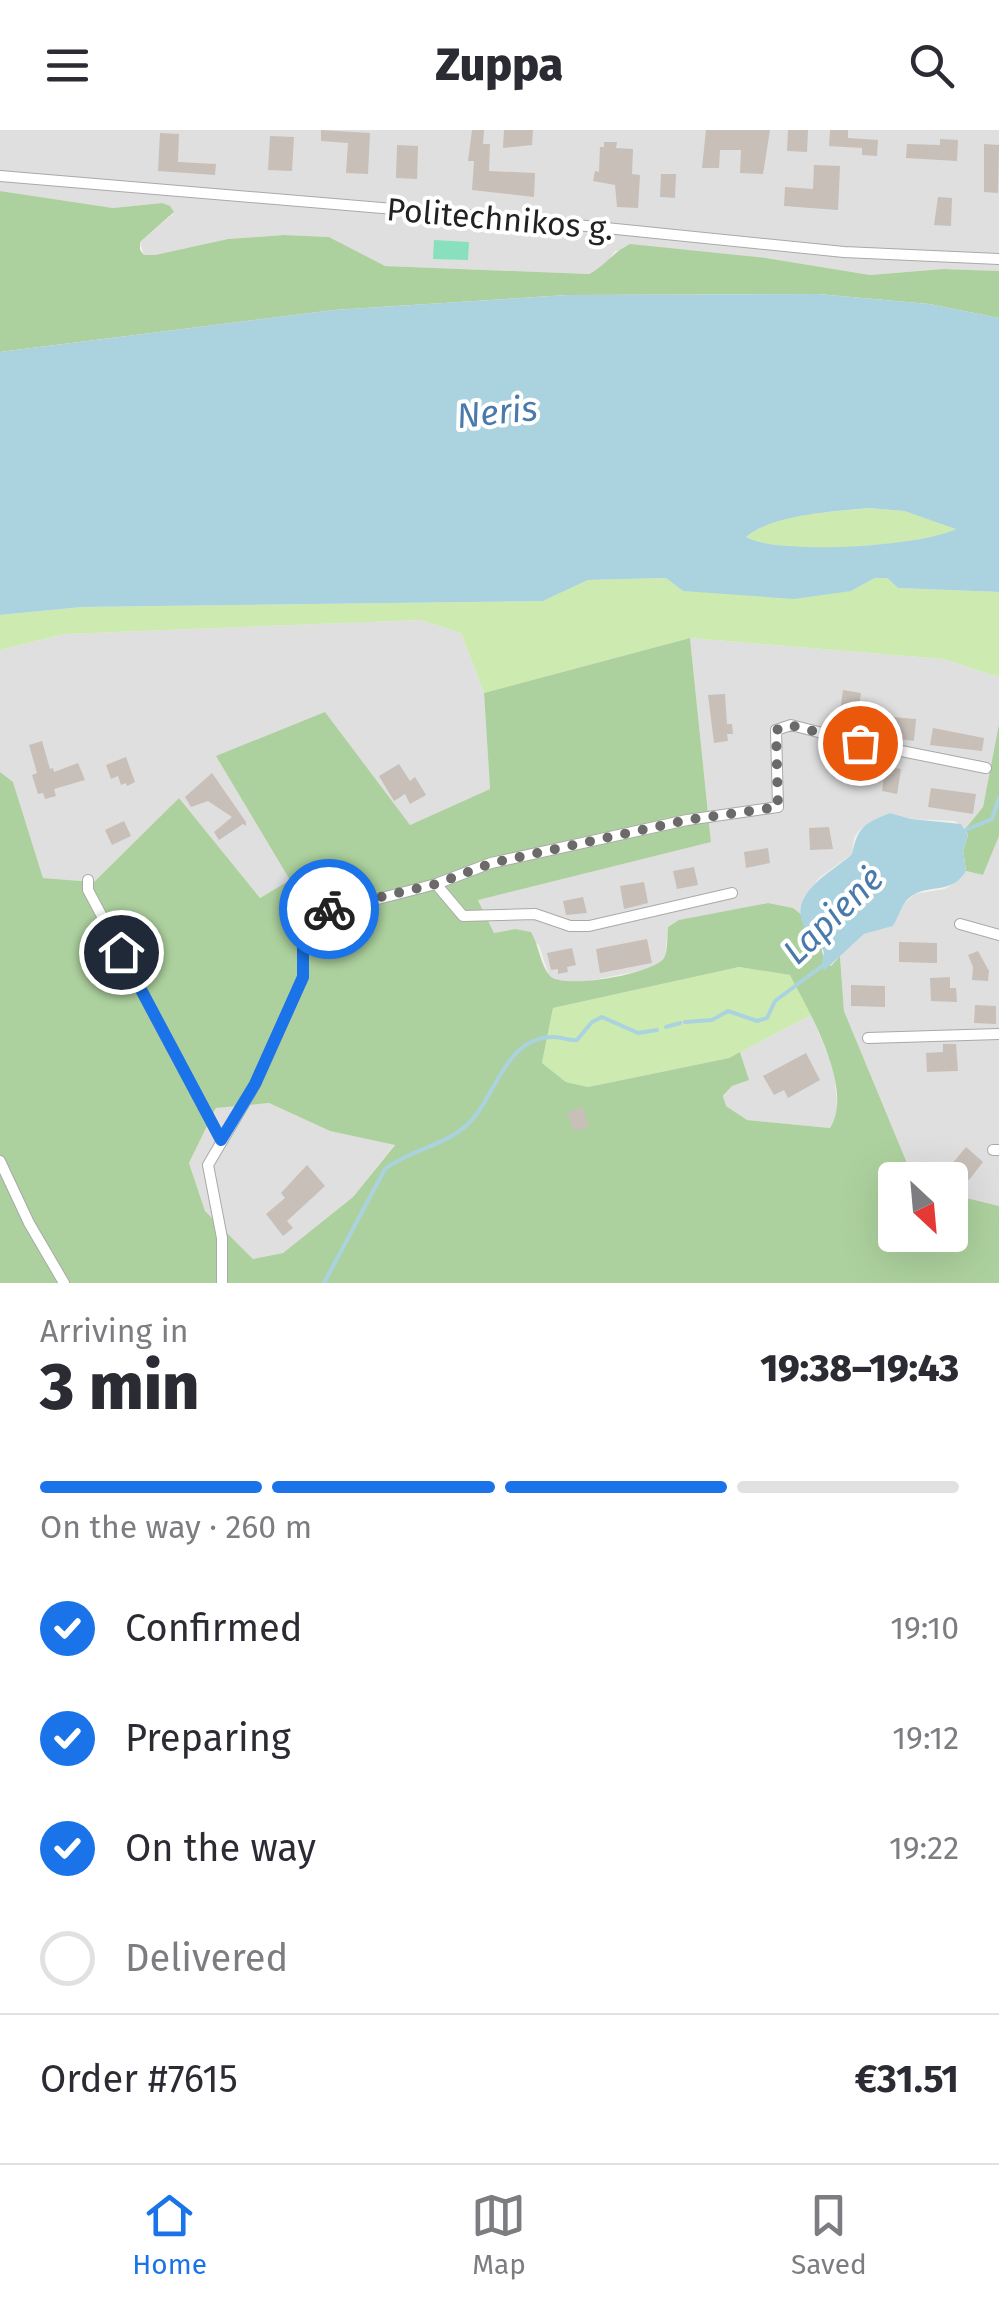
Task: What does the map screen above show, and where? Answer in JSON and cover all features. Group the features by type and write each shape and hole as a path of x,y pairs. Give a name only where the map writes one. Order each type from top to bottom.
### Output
{"street":[{"name":"Politechnikos g.","path":"0,176 537,220 831,251 999,259"},
{"path":"222,1283 222,1238 208,1165 255,1084 303,977 303,946 318,914 339,904 366,902 436,884 492,863 687,820 778,807 776,730 790,725 986,768"},
{"path":"88,880 88,890 221,1140"},
{"path":"436,884 463,916 536,914 570,926 589,926 732,893"},
{"path":"960,924 999,936"},
{"path":"868,1038 999,1034"},
{"path":"0,1161 29,1223 64,1283"}],"shaded area":[{"path":"0,130 999,130 999,271 943,269 870,275 766,258 615,251 605,266 589,274 384,266 329,237 284,235 228,239 144,255 140,242 174,213 162,203 113,208 0,191"},
{"path":"421,620 461,633 484,693 490,789 410,825 387,798 290,880 260,898 179,798 94,882 43,878 13,782 0,772 0,650 65,634"},
{"path":"690,638 943,659 999,677 999,724 983,807 965,829 955,821 911,819 890,813 860,829 852,854 819,878 804,897 802,915 793,908 767,903 668,927 665,957 654,968 577,983 561,982 549,976 539,945 515,929 494,933 478,899 711,841"},
{"path":"999,836 999,1206 968,1198 968,1162 907,1162 844,1011 840,956 864,934 893,926 902,906 915,894 945,889 966,871 983,875"},
{"path":"811,1015 834,1069 838,1116 830,1128 747,1120 725,1106 723,1097 732,1086 748,1079 740,1052"},
{"path":"269,1103 330,1131 395,1144 353,1197 283,1253 253,1259 205,1211 189,1163 217,1107"}],"green space":[{"path":"0,191 113,208 162,203 170,206 174,212 140,242 144,255 228,239 284,235 329,237 385,266 589,274 630,244 766,258 870,275 943,269 999,271 999,318 929,304 818,294 567,295 334,310 0,352"},
{"path":"434,240 469,242 468,260 433,259"},
{"path":"868,508 904,511 957,529 913,540 851,547 789,547 746,537 789,518"},
{"path":"666,578 683,591 851,591 875,578 887,578 898,588 999,592 999,677 943,659 690,638 484,693 461,633 421,620 65,634 0,650 0,615 82,607 543,601 588,580"},
{"path":"690,638 711,842 478,900 494,933 515,929 531,932 550,976 572,981 627,974 657,964 665,955 668,927 679,920 768,903 793,908 802,915 808,934 820,943 824,959 831,966 840,956 844,1011 907,1162 878,1162 878,1252 968,1252 968,1198 999,1206 999,1283 0,1283 0,772 13,782 43,878 94,882 179,798 260,898 290,880 216,756 325,712 410,825 490,789 484,693","holes":["739,967 790,975 818,1029 833,1072 836,1112 830,1128 747,1120 726,1106 723,1096 732,1086 749,1080 740,1052 729,1058 588,1087 566,1082 542,1063 553,1008","269,1103 330,1131 395,1145 353,1197 283,1253 253,1259 205,1211 189,1163 216,1108"]},
{"path":"999,724 999,836 983,875 966,871 965,829 983,807"},
{"path":"739,967 791,975 811,1015 729,1058 588,1087 566,1082 542,1063 553,1008"}],"water":[{"name":"Neris","path":"818,294 929,304 999,318 999,592 898,588 887,578 875,578 851,591 794,599 683,591 666,578 588,580 543,601 82,607 0,615 0,352 334,310 567,295","holes":["868,508 904,511 956,529 913,540 851,546 788,546 746,537 772,523 804,515"]},
{"path":"890,813 961,824 968,835 963,850 966,871 954,884 916,893 902,907 893,926 864,934 825,970 821,968 824,952 802,920 805,897 852,854 863,828"}],"building":[{"path":"321,130 370,133 368,174 346,173 348,143 321,141"},
{"path":"472,130 484,130 483,144 490,144 489,171 535,173 534,197 472,190 474,161 468,161"},
{"path":"504,130 533,130 532,145 503,148"},
{"path":"706,130 770,130 763,174 740,173 741,150 720,150 719,168 702,168"},
{"path":"788,130 808,130 807,152 787,151"},
{"path":"830,130 848,130 848,138 878,140 877,156 862,155 862,148 829,146"},
{"path":"160,133 179,134 178,162 216,164 215,175 158,171"},
{"path":"270,136 294,137 292,171 268,170"},
{"path":"940,139 958,140 957,161 906,158 907,144 940,145"},
{"path":"604,142 617,142 616,148 633,149 632,174 640,175 638,208 617,207 615,185 593,181 595,171 599,172 600,147 604,147"},
{"path":"984,144 999,145 998,193 984,192"},
{"path":"397,145 418,146 417,179 396,178"},
{"path":"814,165 840,166 838,210 784,206 785,187 813,189"},
{"path":"661,174 676,174 675,198 660,197"},
{"path":"938,197 952,198 951,226 934,225"},
{"path":"843,690 861,693 858,715 840,712"},
{"path":"725,694 727,724 732,724 733,734 727,734 728,741 714,743 708,695"},
{"path":"872,718 916,719 914,741 871,735"},
{"path":"933,728 984,738 982,751 930,745"},
{"path":"42,741 50,769 54,772 78,763 85,780 54,789 56,796 45,799 43,793 38,794 32,775 37,773 29,745"},
{"path":"851,752 876,756 875,765 901,769 897,794 882,791 884,776 848,770"},
{"path":"126,757 135,782 127,786 121,785 118,776 111,779 106,765"},
{"path":"399,764 410,781 415,777 426,795 410,804 405,794 394,801 379,776"},
{"path":"212,773 246,822 246,826 243,824 219,840 214,832 232,817 208,801 191,807 185,797"},
{"path":"931,788 976,794 973,814 928,807"},
{"path":"124,821 131,836 112,845 105,830"},
{"path":"829,827 833,849 810,850 809,828"},
{"path":"768,848 770,863 746,868 744,852"},
{"path":"694,867 698,885 677,889 673,871"},
{"path":"644,882 648,903 624,909 620,886"},
{"path":"583,897 587,913 566,915 563,901"},
{"path":"647,939 652,963 600,973 596,949"},
{"path":"899,942 937,943 937,963 899,962"},
{"path":"572,948 576,965 558,974 558,969 551,970 547,953"},
{"path":"978,951 989,971 988,981 972,980 973,967 968,955"},
{"path":"950,977 957,1002 931,1001 930,978"},
{"path":"851,985 885,986 885,1007 851,1006"},
{"path":"975,1005 996,1006 996,1024 974,1023"},
{"path":"943,1044 956,1044 958,1071 927,1072 926,1053 943,1052"},
{"path":"806,1053 820,1080 788,1098 784,1090 774,1095 763,1076"},
{"path":"582,1107 589,1126 574,1132 567,1113"},
{"path":"966,1147 983,1162 969,1180 968,1162 954,1162"},
{"path":"307,1165 325,1186 287,1221 293,1228 283,1236 266,1214 285,1198 281,1193"}],"waterway":[{"name":"Lapienė","path":"961,832 992,819 999,798"},
{"name":"Lapienė","path":"685,1022 712,1020 728,1011 757,1021 767,1018 775,1001 822,966"},
{"name":"Lapienė","path":"324,1283 385,1169 468,1124 512,1057 524,1047 554,1037 577,1040 592,1022 602,1017 638,1033 657,1030"},
{"name":"Lapienė","path":"666,1027 680,1023"}],"way so far":[{"path":"329,909 436,884 492,863 687,820 778,807 776,730 790,725 860,743"}],"route":[{"path":"121,952 221,1140 255,1084 303,977 303,946 318,914 329,909"}]}
